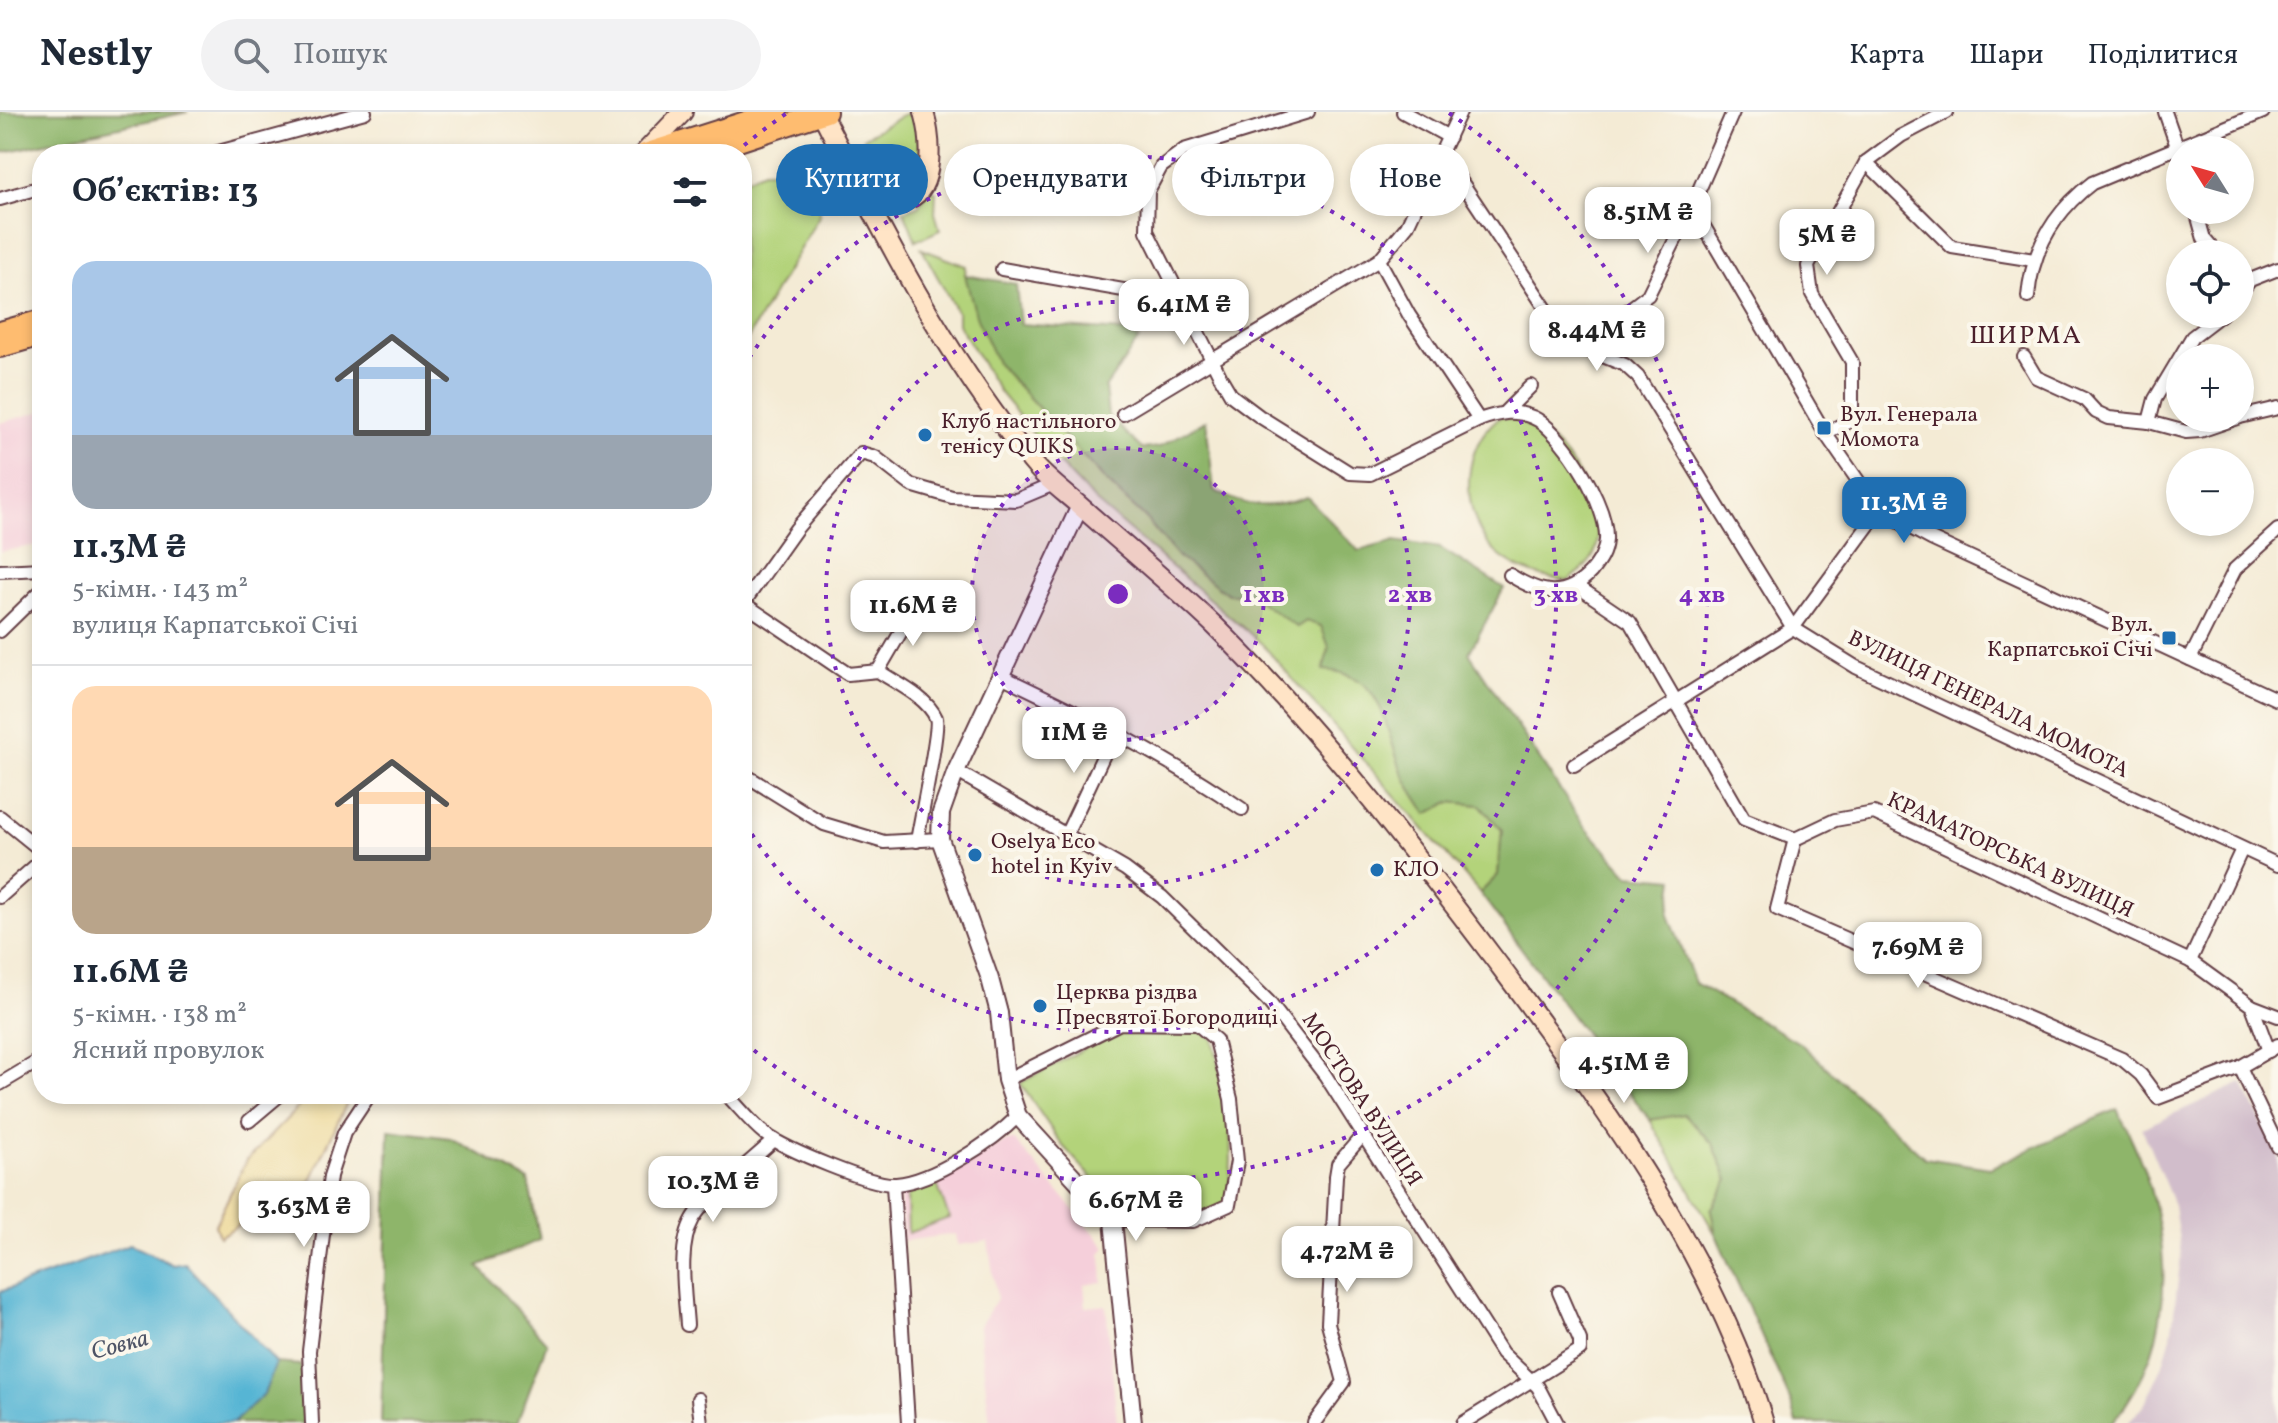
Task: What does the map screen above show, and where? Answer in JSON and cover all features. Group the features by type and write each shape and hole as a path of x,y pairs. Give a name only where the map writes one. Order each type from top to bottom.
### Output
{"main road":[{"path":"653,144 683,112"},
{"path":"729,144 823,112 838,144"},
{"path":"924,112 927,144"},
{"path":"673,144 760,114"},
{"path":"876,216 936,326 993,413 1054,484 1213,625 1301,718 1400,834 1567,1056 1678,1230 1728,1319 1764,1423"},
{"path":"0,332 32,323"},
{"path":"0,347 32,338"}],"street":[{"path":"248,144 365,112"},
{"path":"1308,112 1184,150 1161,167 1148,191 1147,231 1231,395 1350,473 1370,474 1479,420 1506,411 1531,386"},
{"path":"1403,112 1449,137"},
{"path":"1447,144 1460,112"},
{"path":"1619,317 1648,295 1692,206 1733,112"},
{"path":"1825,433 1852,420 1852,362 1812,294 1808,266 1866,162 1901,136 1947,112"},
{"path":"2165,112 2174,136"},
{"path":"2210,136 2263,112"},
{"path":"2028,297 2034,260 2041,242 2074,197 2092,183 2166,155"},
{"path":"1866,162 1952,247 2034,260"},
{"path":"0,199 32,190"},
{"name":"ВУЛИЦЯ ГЕНЕРАЛА МОМОТА","path":"1470,195 1568,342 1625,365 1638,377 1793,628 1856,667 2278,865"},
{"path":"1692,206 1825,433 1879,511 1931,539 2278,700"},
{"path":"1123,414 1379,260 1412,216"},
{"path":"1379,260 1409,315 1479,420"},
{"path":"1002,269 1181,300"},
{"path":"2254,274 2278,269"},
{"path":"2149,422 2155,399 2192,337 2204,328"},
{"path":"2024,357 2036,377 2084,399 2096,412 2109,418 2166,427"},
{"path":"2254,414 2278,408"},
{"path":"1506,411 1538,420 1560,442 1601,509 1606,537 1605,550 1599,563 1577,586 1558,593 1542,591 1510,575"},
{"path":"752,591 796,529 861,453 875,457 911,485 940,495 1016,500 1054,484"},
{"path":"1080,506 956,771 941,813 940,839 990,979 999,1013 1006,1080 1018,1116 1113,1220 1133,1423"},
{"path":"1574,765 1793,628 1879,511"},
{"path":"2190,659 2235,569 2278,530"},
{"path":"0,571 32,569"},
{"path":"1577,586 1630,622 1744,819 1795,839 1777,909 2122,1059 2141,1075 2158,1098 2240,1067 2273,1048 2252,1006"},
{"path":"0,631 32,600"},
{"path":"878,671 916,606"},
{"path":"752,610 848,674 878,671 920,700 937,720 938,739 928,770 917,841"},
{"path":"1001,676 1115,731 1189,772 1242,809"},
{"path":"1066,835 1115,731"},
{"name":"МОСТОВА ВУЛИЦЯ","path":"956,771 1125,869 1200,931 1304,1045 1502,1353 1549,1401 1557,1423"},
{"path":"752,779 824,824 884,842 940,839"},
{"name":"КРАМАТОРСЬКА ВУЛИЦЯ","path":"1795,839 1835,820 1874,813 2190,961 2252,1006 2278,1016"},
{"path":"0,817 32,843"},
{"path":"2190,961 2242,849"},
{"path":"0,897 32,869"},
{"path":"1006,1080 1120,1023 1197,1024 1216,1040 1231,1099 1237,1161 1229,1205 1193,1221 1113,1220"},
{"path":"0,1084 32,1065"},
{"path":"2240,1067 2278,1147"},
{"path":"249,1121 269,1104"},
{"path":"312,1423 309,1351 330,1176 344,1133 363,1104"},
{"path":"736,1104 774,1140 826,1163 893,1185 932,1173 955,1161 1007,1128 1018,1116"},
{"path":"1314,1423 1344,1382 1328,1323 1336,1176 1338,1164 1362,1136"},
{"path":"687,1325 684,1282 687,1238 693,1218 774,1140"},
{"path":"893,1185 908,1423"},
{"path":"1463,1423 1580,1350 1580,1340 1559,1292"},
{"path":"698,1399 701,1423"}],"shaded area":[{"path":"32,414 32,546 0,552 0,423"},
{"path":"2242,1083 2278,1156 2278,1423 2128,1423 2144,1405 2162,1367 2171,1337 2181,1255 2174,1205 2142,1128"},
{"path":"1007,1141 1015,1141 1106,1247 1101,1254 1103,1282 1084,1285 1086,1307 1106,1305 1117,1423 990,1423 979,1327 997,1299 988,1241 958,1245 956,1234 903,1241 900,1195"}],"green space":[{"path":"0,112 188,112 32,144 0,153"},
{"path":"909,112 917,116 920,144 866,144 863,138"},
{"path":"763,171 776,171 776,216 819,216 752,331 752,176"},
{"path":"936,191 935,213 940,230 916,241 906,216 928,216 928,192"},
{"path":"922,249 966,266 965,275 997,363 1107,482 1228,594 1249,594 1297,627 1306,621 1322,626 1337,671 1367,684 1387,720 1404,775 1427,814 1450,802 1480,805 1502,830 1498,875 1480,893 1262,644 1095,501 1052,456 1000,393 958,324 958,314"},
{"path":"965,275 1016,284 1020,324 1123,331 1139,339 1105,388 1108,416 1142,449 1159,447 1206,420 1214,490 1237,501 1259,505 1282,504 1307,497 1359,551 1395,541 1440,548 1504,588 1469,653 1584,826 1629,875 1674,879 1669,915 1695,983 1801,1044 1925,1158 1990,1168 2117,1109 2149,1187 2159,1228 2163,1269 2161,1309 2153,1349 2136,1387 2112,1423 1797,1423 1791,1402 1716,1235 1711,1210 1728,1180 1713,1144 1684,1114 1650,1120 1480,893 1498,875 1502,830 1480,805 1450,802 1427,814 1404,776 1380,707 1372,693 1344,674 1323,670 1329,647 1321,626 1306,621 1297,627 1249,594 1228,594 1178,557 1146,519 1107,482 997,363 977,319"},
{"path":"1500,417 1527,423 1544,434 1570,461 1590,496 1596,515 1596,549 1581,571 1568,581 1534,574 1502,558 1486,541 1478,526 1469,492 1472,458 1479,442"},
{"path":"1123,1028 1197,1029 1213,1039 1231,1140 1227,1203 1193,1218 1168,1213 1094,1180 1062,1145 1020,1083"},
{"path":"1684,1114 1713,1144 1728,1180 1711,1210 1716,1235 1650,1120"},
{"path":"389,1130 450,1138 528,1180 540,1240 478,1266 547,1343 517,1423 381,1423"},
{"path":"937,1184 949,1218 908,1233 907,1195"},
{"path":"276,1363 300,1365 311,1389 312,1423 233,1423 264,1394"}],"sand":[{"path":"301,1104 346,1104 311,1180 219,1237 215,1225 246,1161"}],"water":[{"name":"Совка","path":"130,1244 173,1265 185,1263 276,1363 264,1394 233,1423 0,1423 0,1292"}],"place":[{"name":"Вул. Генерала Момота","path":"1824,428"},
{"name":"Клуб настільного тенісу QUIKS","path":"925,435"},
{"name":"Вул. Карпатської Січі","path":"2169,638"},
{"name":"Oselya Eco hotel in Kyiv","path":"975,855"},
{"name":"КЛО","path":"1377,870"},
{"name":"Церква різдва Пресвятої Богородиці","path":"1040,1006"}],"district":[{"name":"ШИРМА","path":"2026,336"}]}
